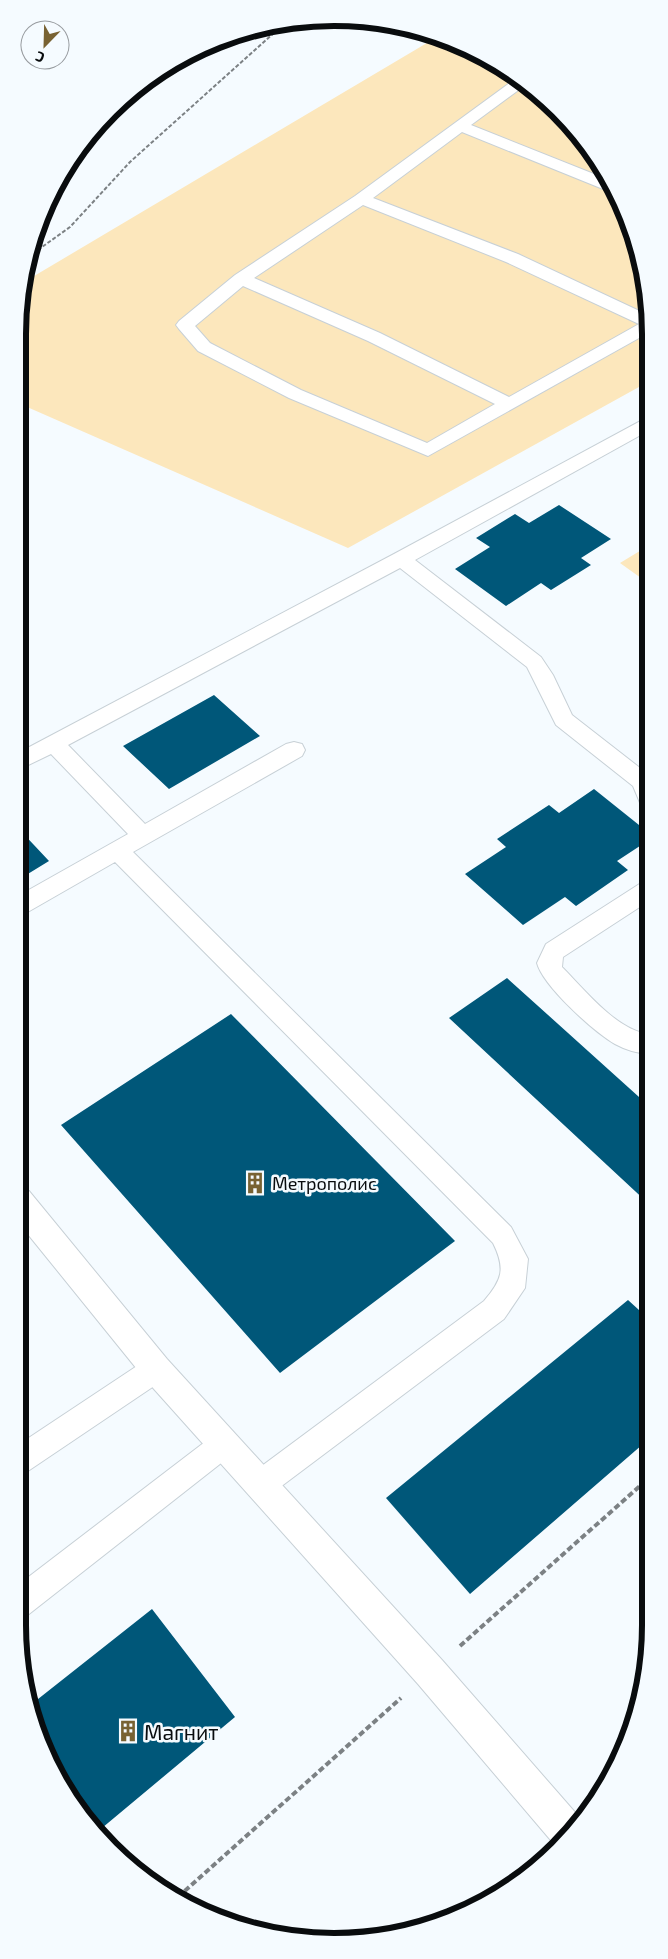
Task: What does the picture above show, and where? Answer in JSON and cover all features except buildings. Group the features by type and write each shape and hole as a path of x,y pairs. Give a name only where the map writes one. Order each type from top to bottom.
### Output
{"street":[{"path":"26,1210 156,1369 430,1672 565,1828"}],"lane":[{"path":"515,86 462,127 361,199 241,280 185,325 204,347 295,394 428,450 642,328"},
{"path":"462,127 603,183"},
{"path":"361,199 512,258 641,321"},
{"path":"241,280 374,336 509,404"},
{"path":"26,758 401,560 642,425"},
{"path":"401,560 534,662 540,668 556,710 564,720 642,782"},
{"path":"53,744 142,835"},
{"path":"26,902 294,750"},
{"path":"117,850 502,1235 515,1259 512,1288 494,1310 261,1484"},
{"path":"642,894 554,951 549,963 551,971 621,1037 642,1045"},
{"path":"26,1456 156,1369"},
{"path":"26,1597 224,1444"}],"path":[{"path":"38,250 70,227 130,162 275,32"}],"shaded area":[{"path":"429,42 488,67 521,90 552,116 578,147 601,180 618,216 636,274 641,314 642,385 348,548 26,407 26,334 31,278"},
{"path":"642,550 642,579 620,563"}],"place":[{"name":"Метрополис","path":"255,1183"},
{"name":"Магнит","path":"128,1731"}]}
